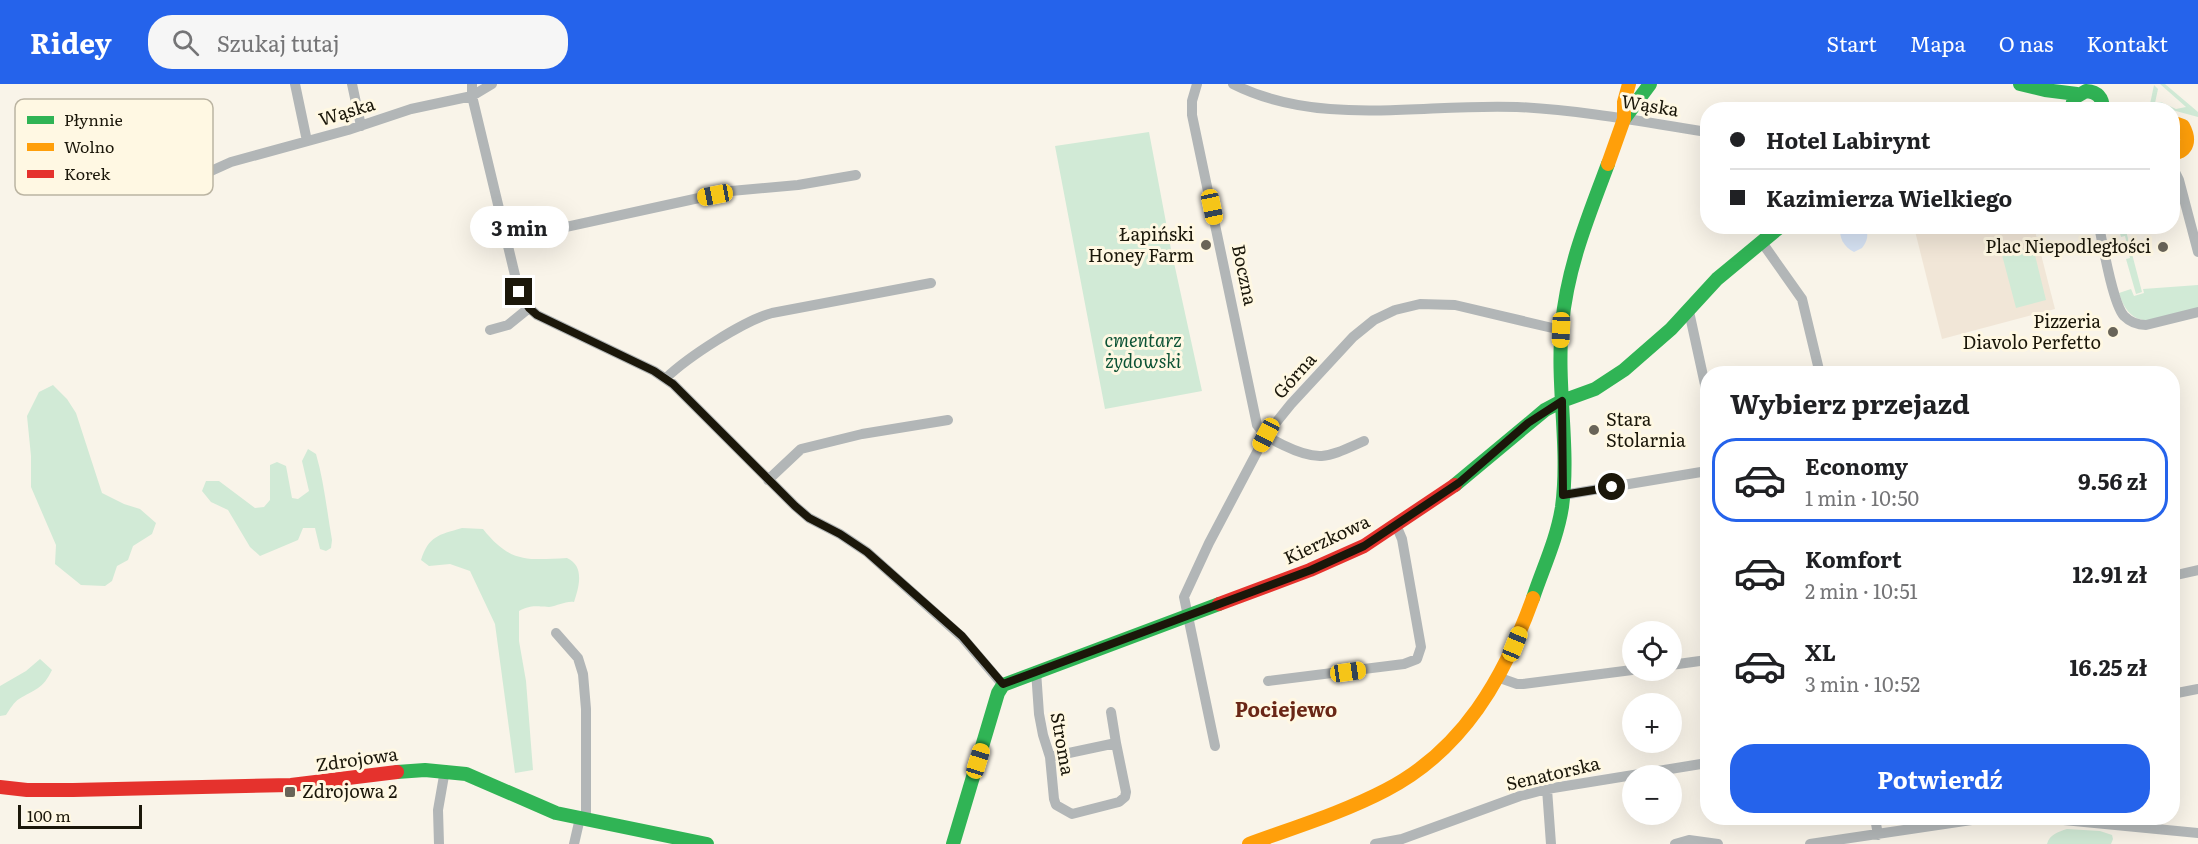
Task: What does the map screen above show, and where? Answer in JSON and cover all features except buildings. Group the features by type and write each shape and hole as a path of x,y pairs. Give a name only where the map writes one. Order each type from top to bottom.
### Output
{"street":[{"path":"295,84 307,141"},
{"path":"352,84 361,126"},
{"path":"472,84 472,96 519,292 529,308 550,321 666,378 809,518 846,538 875,559 962,636 1003,684 998,693 953,844"},
{"name":"Wąska","path":"213,170 231,162 361,126 411,109 472,96 492,84"},
{"name":"Boczna","path":"1197,84 1192,101 1192,115 1256,419 1266,435"},
{"name":"Wąska","path":"1233,84 1251,93 1278,100 1328,108 1374,110 1503,107 1624,118 1700,131"},
{"path":"1249,844 1266,841 1362,801 1404,780 1435,756 1464,728 1483,706 1500,678 1529,610 1555,536 1563,495 1561,330 1570,273 1624,118 1624,102 1629,84"},
{"path":"1624,118 1650,84"},
{"path":"2020,84 2045,90 2084,94 2104,102"},
{"path":"2180,125 2193,135 2180,152"},
{"path":"506,240 731,191 787,187 856,175"},
{"path":"2180,184 2198,252"},
{"name":"Kierzkowa","path":"1003,684 1338,559 1364,546 1460,482 1528,423 1562,401 1595,389 1609,381 1654,346 1717,279 1770,234"},
{"path":"2101,234 2119,308 2128,319 2139,325 2146,325 2198,312"},
{"path":"1761,241 1802,299 1818,366"},
{"path":"666,378 676,369 757,317 932,284"},
{"name":"Górna","path":"1215,746 1184,601 1186,589 1266,435 1291,404 1353,337 1374,320 1395,310 1420,304 1455,304 1561,330"},
{"path":"490,330 508,325 529,308"},
{"path":"1687,312 1690,316 1701,366"},
{"path":"768,480 801,449 862,434 948,420"},
{"path":"1266,435 1299,453 1313,457 1332,454 1364,441"},
{"path":"1563,495 1700,472"},
{"path":"1268,681 1404,664 1417,659 1421,647 1402,539 1396,525"},
{"path":"2180,574 2198,570"},
{"path":"556,633 578,658 583,674 586,710 583,819 574,844"},
{"path":"1682,663 1700,661"},
{"name":"Stroma","path":"1036,671 1041,724 1050,757 1055,802 1060,807 1072,814 1119,802 1125,798 1126,792 1116,743"},
{"path":"1500,678 1523,684 1622,671"},
{"path":"2180,692 2198,689"},
{"path":"1050,757 1116,743 1111,712"},
{"name":"Senatorska","path":"1376,844 1402,839 1520,796 1547,789 1700,764"},
{"name":"Zdrojowa","path":"0,787 27,790 73,790 291,786 417,769 445,770 468,774 545,810 705,844"},
{"path":"439,844 438,810 445,770"},
{"path":"1547,789 1551,844"},
{"path":"1876,825 1878,835"},
{"path":"1810,844 1864,840 1878,835 1941,825"},
{"path":"2152,825 2198,833"},
{"path":"1674,844 1689,840 1718,844"}],"shaded area":[{"path":"1916,234 2036,234 2055,309 1942,339"}],"green space":[{"path":"2160,84 2165,84 2198,112 2198,117 2180,112 2180,108 2186,107"},
{"path":"2154,85 2158,89 2155,102 2150,102"},
{"name":"cmentarz żydowski","path":"1149,132 1171,249 1202,391 1105,409 1055,146"},
{"path":"2120,234 2127,234 2142,292 2136,294 2126,259 2130,258 2125,236 2121,237"},
{"path":"2033,247 2046,300 2016,308 2002,255"},
{"path":"2198,285 2198,309 2162,319 2141,320 2132,315 2125,307 2119,293 2131,289 2134,296 2144,293 2143,289"},
{"path":"53,385 67,399 76,413 102,493 140,509 156,523 152,534 133,546 128,560 117,566 112,581 105,586 81,585 55,564 56,545 31,487 27,416 39,392"},
{"path":"308,449 316,454 319,464 332,540 331,548 326,551 320,549 315,528 303,528 298,540 260,556 250,547 228,510 211,502 202,491 206,481 219,481 255,508 264,507 270,500 270,465 277,462 286,466 292,498 298,499 309,491 302,461"},
{"path":"462,528 483,529 502,548 520,557 567,558 573,562 578,571 579,584 574,602 549,607 531,607 519,611 519,641 526,681 533,770 515,773 495,624 470,571 450,564 429,566 421,560 431,541"},
{"path":"40,659 52,670 45,681 38,688 17,700 6,715 0,716 0,686 26,671"},
{"path":"2067,829 2100,831 2112,835 2113,839 2111,844 2047,844 2052,836"}],"water":[{"path":"1840,234 1867,234 1862,248 1854,252 1841,238"}],"traffic: fast":[{"path":"1624,119 1650,84"},
{"path":"2020,84 2077,94"},
{"path":"2073,102 2074,98 2086,91 2099,96 2102,102"},
{"path":"1533,598 1553,542 1562,507 1565,462 1561,348 1568,283 1579,243 1608,164"},
{"path":"1455,485 1545,410 1595,389 1624,370 1671,329 1717,279 1771,234"},
{"path":"953,844 998,693 1003,685 1219,604"},
{"path":"397,772 425,770 466,774 556,813 707,844"}],"traffic: slow":[{"path":"1608,164 1624,119 1624,102 1629,84"},
{"path":"2180,125 2183,126 2187,135 2185,147 2180,151"},
{"path":"1249,844 1335,813 1386,790 1413,774 1437,754 1459,733 1478,709 1509,656 1533,598"}],"traffic: jam":[{"path":"1219,604 1310,570 1364,546 1455,485"},
{"path":"0,787 27,790 73,790 291,785 397,772"}],"place":[{"name":"Łapiński Honey Farm","path":"1206,245"},
{"name":"Plac Niepodległości","path":"2163,247"},
{"name":"Pizzeria Diavolo Perfetto","path":"2113,332"},
{"name":"Stara Stolarnia","path":"1594,430"},
{"name":"Zdrojowa 2","path":"290,792"}],"district":[{"name":"Pociejewo","path":"1286,710"}],"route":[{"path":"519,292 529,308 537,315 666,378 795,506 809,518 840,534 867,552 962,636 1003,684 1311,570 1364,546 1460,482 1528,423 1562,401 1563,495 1612,487"}]}
